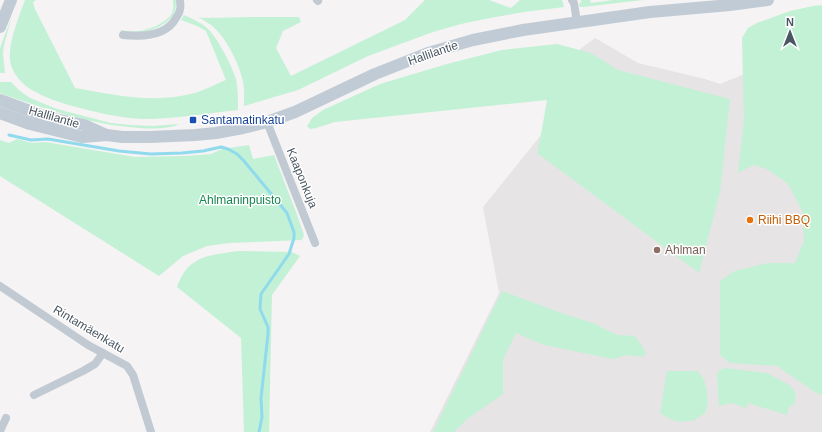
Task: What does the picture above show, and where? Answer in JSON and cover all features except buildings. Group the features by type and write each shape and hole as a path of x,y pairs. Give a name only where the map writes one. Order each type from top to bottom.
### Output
{"main road":[{"path":"0,27 11,0"},
{"name":"Hallilantie","path":"0,113 30,124 82,137 107,135 150,138 216,133 267,122 300,110 375,74 428,53 473,40 523,30 650,12 768,0"},
{"name":"Hallilantie","path":"0,100 46,116 84,125 107,135"}],"street":[{"path":"122,35 145,35 165,29 174,22 180,10 180,0"},
{"path":"572,0 574,3 577,22"},
{"name":"Kaaponkuja","path":"267,122 315,243"},
{"name":"Rintamäenkatu","path":"0,286 82,341 127,366 133,375 151,432"},
{"path":"34,394 84,371 95,364 103,353"},
{"path":"0,431 6,418"}],"shaded area":[{"name":"Ahlman","path":"595,38 638,63 720,84 822,42 822,432 430,432 499,293 483,207 566,104 541,78"}],"green space":[{"path":"25,0 36,0 33,2 35,9 75,88 120,96 165,98 180,96 199,92 226,80 206,31 181,20 184,15 197,21 212,33 224,52 231,67 237,83 238,110 144,119 107,114 72,106 37,93 19,79 12,69 10,58 10,50 14,32"},
{"path":"173,0 176,0 175,11 168,21 158,27 134,33 120,31 141,31 161,23 172,13"},
{"path":"425,0 489,0 511,8 520,0 562,0 564,7 490,18 433,32 368,56 298,90 244,106 243,81 234,57 226,42 216,30 198,17 299,17 301,22 283,31 276,48 291,76 405,20"},
{"path":"580,0 590,0 591,3 613,0 643,0 580,7 579,4 582,1"},
{"path":"822,5 822,395 815,392 777,366 730,363 720,355 720,281 735,271 768,263 795,263 804,241 802,210 788,184 767,169 754,165 738,173 744,120 742,38 748,28 757,23 790,11"},
{"path":"12,16 4,45 3,54 5,73 0,73 0,48"},
{"path":"557,44 591,53 618,70 730,99 720,192 699,273 537,153 547,100 335,122 310,129 307,126 312,118 323,110 380,84 447,64 502,50"},
{"path":"0,82 11,82 30,98 57,109 111,123 153,126 179,124 165,128 145,128 105,124 55,111 0,93"},
{"name":"Ahlmaninpuisto","path":"17,139 32,143 45,142 135,157 211,154 222,149 249,145 253,159 274,155 304,235 302,240 229,243 207,246 183,256 159,276 0,176 0,140 9,143"},
{"path":"239,251 292,252 300,256 272,295 269,432 244,432 241,338 177,287 187,268 201,258"},
{"path":"502,291 593,323 617,335 635,336 646,352 643,357 627,355 613,359 544,345 516,333 503,360 503,394 467,419 454,432 433,432"},
{"path":"725,368 767,373 789,385 794,390 796,397 794,404 789,407 787,415 748,403 746,408 732,403 719,406 717,374 720,370"},
{"path":"667,371 698,371 704,380 707,391 708,404 705,413 695,420 681,422 672,420 660,413"}],"waterway":[{"path":"9,135 31,140 48,139 119,151 151,154 203,151 221,147 237,154 244,161 287,213 294,232 294,238 289,254 261,294 260,309 268,327 268,334 261,398 262,417 259,432"}],"place":[{"name":"Santamatinkatu","path":"193,120"},
{"name":"Riihi BBQ","path":"750,220"},
{"name":"Ahlman","path":"657,250"}]}
